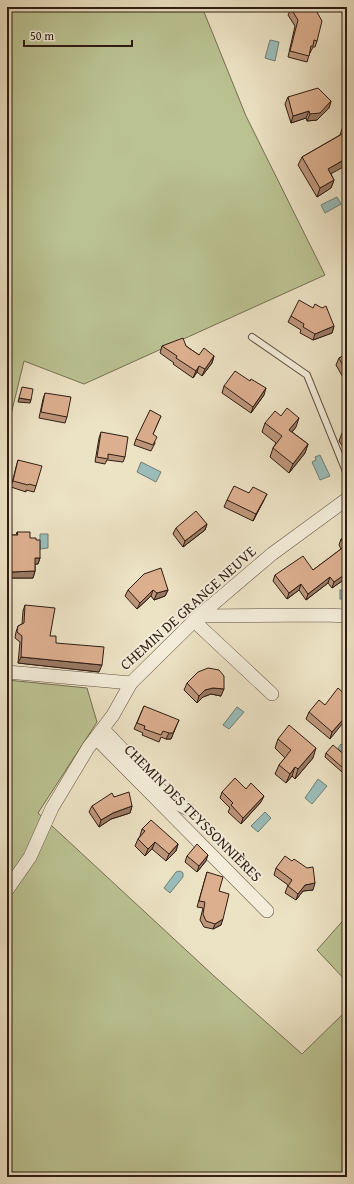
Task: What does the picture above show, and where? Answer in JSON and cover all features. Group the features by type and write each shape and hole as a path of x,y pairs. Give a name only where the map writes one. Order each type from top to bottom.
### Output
{"street":[{"name":"CHEMIN DE GRANGE NEUVE","path":"7,672 131,683 197,618 272,554 347,499"},
{"path":"197,618 347,616"},
{"path":"197,618 272,694"},
{"path":"7,890 30,857 52,808 88,748 113,715 131,683"},
{"name":"CHEMIN DES TEYSSONNIÈRES","path":"99,733 170,800 188,809"},
{"name":"CHEMIN DES TEYSSONNIÈRES","path":"99,733 267,911"}],"lane":[{"path":"252,337 307,375 347,474"}],"green space":[{"path":"7,7 202,7 246,116 325,275 84,384 24,361 7,431"},
{"path":"7,680 87,688 97,722 38,813 214,976 302,1054 347,1010 347,1177 7,1177"},
{"path":"347,916 347,982 317,950"}],"water":[{"path":"270,40 279,42 275,61 265,58"},
{"path":"337,197 341,204 325,213 321,205"},
{"path":"320,455 330,476 320,480 312,462 316,460 315,457"},
{"path":"141,462 161,472 156,482 137,472"},
{"path":"40,534 48,534 48,548 40,549"},
{"path":"340,590 347,590 347,599 340,599"},
{"path":"237,707 244,712 229,729 223,725"},
{"path":"347,742 347,756 338,748 341,744 343,746"},
{"path":"318,779 327,786 312,804 305,798"},
{"path":"265,812 271,818 258,832 251,826"},
{"path":"180,871 183,873 183,877 170,893 164,888 176,872"}],"building":[{"path":"295,7 314,7 322,21 317,41 314,40 309,56 290,51 298,20 291,9"},
{"path":"318,88 331,101 320,113 310,114 309,111 293,116 288,97"},
{"path":"347,126 347,158 328,169 334,180 320,188 302,157 344,133 342,129"},
{"path":"299,300 313,308 315,304 322,308 326,306 334,326 315,334 303,327 304,324 291,316"},
{"path":"183,338 186,346 199,355 204,348 214,356 205,369 199,366 196,371 176,358 177,356 162,346"},
{"path":"347,354 347,374 339,358"},
{"path":"235,371 250,381 251,379 266,388 253,407 224,386"},
{"path":"22,387 33,389 31,400 19,398"},
{"path":"45,393 71,397 67,417 41,412"},
{"path":"287,408 299,418 289,430 308,444 293,464 273,448 282,436 265,423 275,411 281,416"},
{"path":"150,410 161,416 153,434 157,437 153,445 136,439"},
{"path":"347,430 347,442 342,433"},
{"path":"101,432 128,437 125,457 108,454 108,459 97,457"},
{"path":"18,460 42,466 36,486 13,481"},
{"path":"234,486 249,493 253,487 267,494 256,514 227,500"},
{"path":"196,511 207,524 185,541 176,528"},
{"path":"17,532 30,532 30,538 40,540 40,558 35,558 35,571 11,572 10,535 18,535"},
{"path":"347,536 347,578 344,575 334,582 330,577 308,594 301,584 289,593 275,575 303,556 313,570 345,546 341,539"},
{"path":"161,568 168,590 157,593 153,590 140,603 128,590 144,574"},
{"path":"25,605 55,608 50,636 56,636 56,643 104,647 102,665 21,657 22,636 17,632 18,626 24,623"},
{"path":"208,668 219,670 224,676 224,689 213,688 205,690 199,696 187,683 198,672"},
{"path":"338,688 347,696 347,715 332,732 309,712 319,700 325,705"},
{"path":"144,706 179,720 173,733 163,731 161,735 144,729 145,726 137,723"},
{"path":"289,725 316,748 298,769 295,767 290,774 279,765 291,750 278,739"},
{"path":"333,745 347,757 347,764 343,768 326,753"},
{"path":"235,778 246,789 251,783 264,796 243,818 231,805 233,803 222,792"},
{"path":"129,792 132,806 113,813 101,820 92,806 112,793 114,797"},
{"path":"151,820 178,844 169,854 155,842 148,849 138,839 145,831 142,829"},
{"path":"197,844 208,855 199,866 187,856"},
{"path":"285,856 292,861 294,859 307,868 313,867 315,883 305,885 298,894 288,886 292,880 276,868"},
{"path":"207,872 223,877 219,891 229,894 223,919 215,924 206,921 203,914 205,902 199,901"}]}
